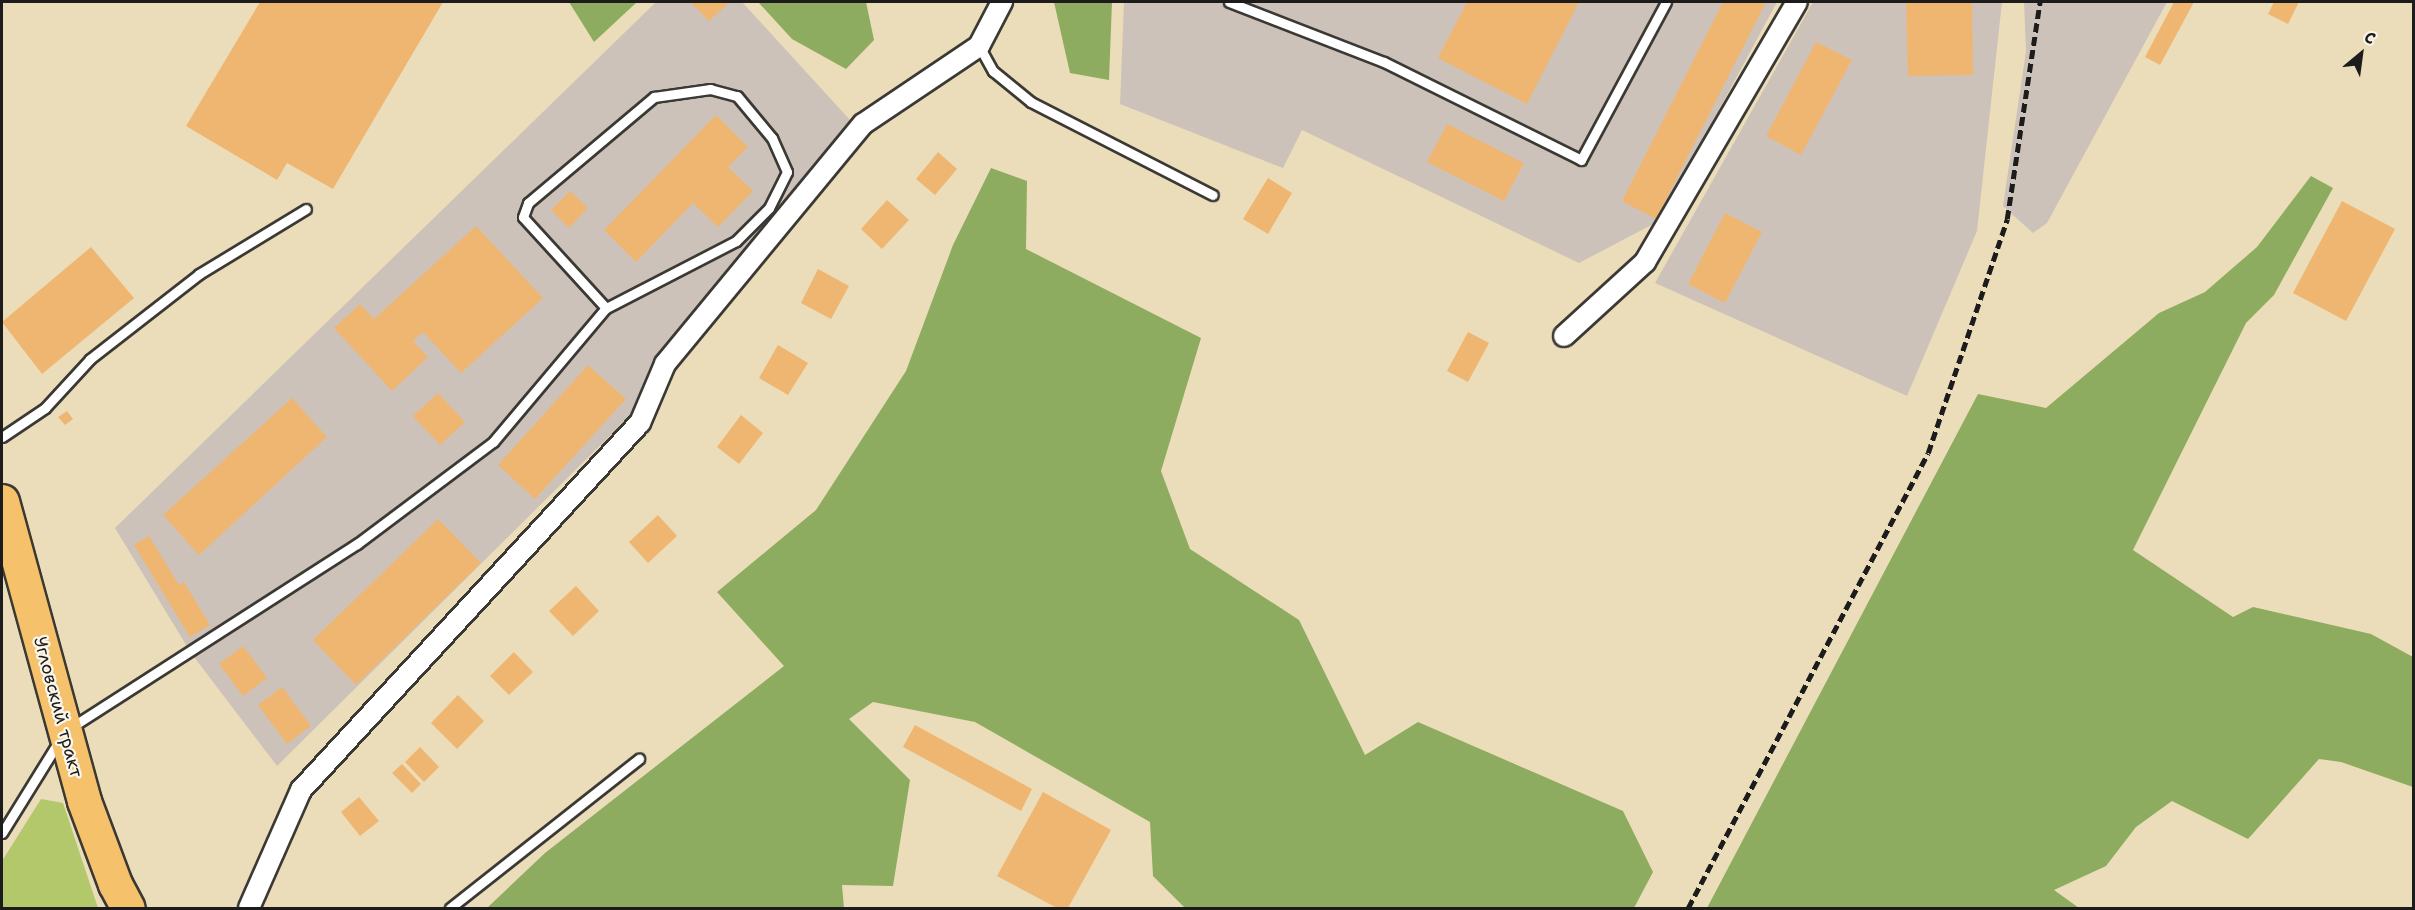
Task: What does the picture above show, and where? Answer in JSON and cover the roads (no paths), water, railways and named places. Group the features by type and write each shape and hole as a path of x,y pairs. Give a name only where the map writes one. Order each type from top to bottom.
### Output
{"highway":[{"name":"Угловский тракт","path":"2,501 84,801 115,884 128,909"}],"street":[{"path":"249,909 301,790 640,423 664,364 863,124 979,46 1002,2"},
{"path":"1564,336 1645,262 1797,2"}],"lane":[{"path":"1229,2 1384,63 1581,160 1666,2"},
{"path":"979,46 993,71 1031,102 1213,195"},
{"path":"2,833 65,731 357,544 493,442 606,308 736,241 768,208 787,172 772,138 737,96 710,89 654,97 528,203 523,217 606,308"},
{"path":"2,437 45,408 90,359 199,274 306,209"},
{"path":"450,909 639,759"}],"railway":[{"path":"1688,908 1928,453 2007,219 2040,2"}]}
